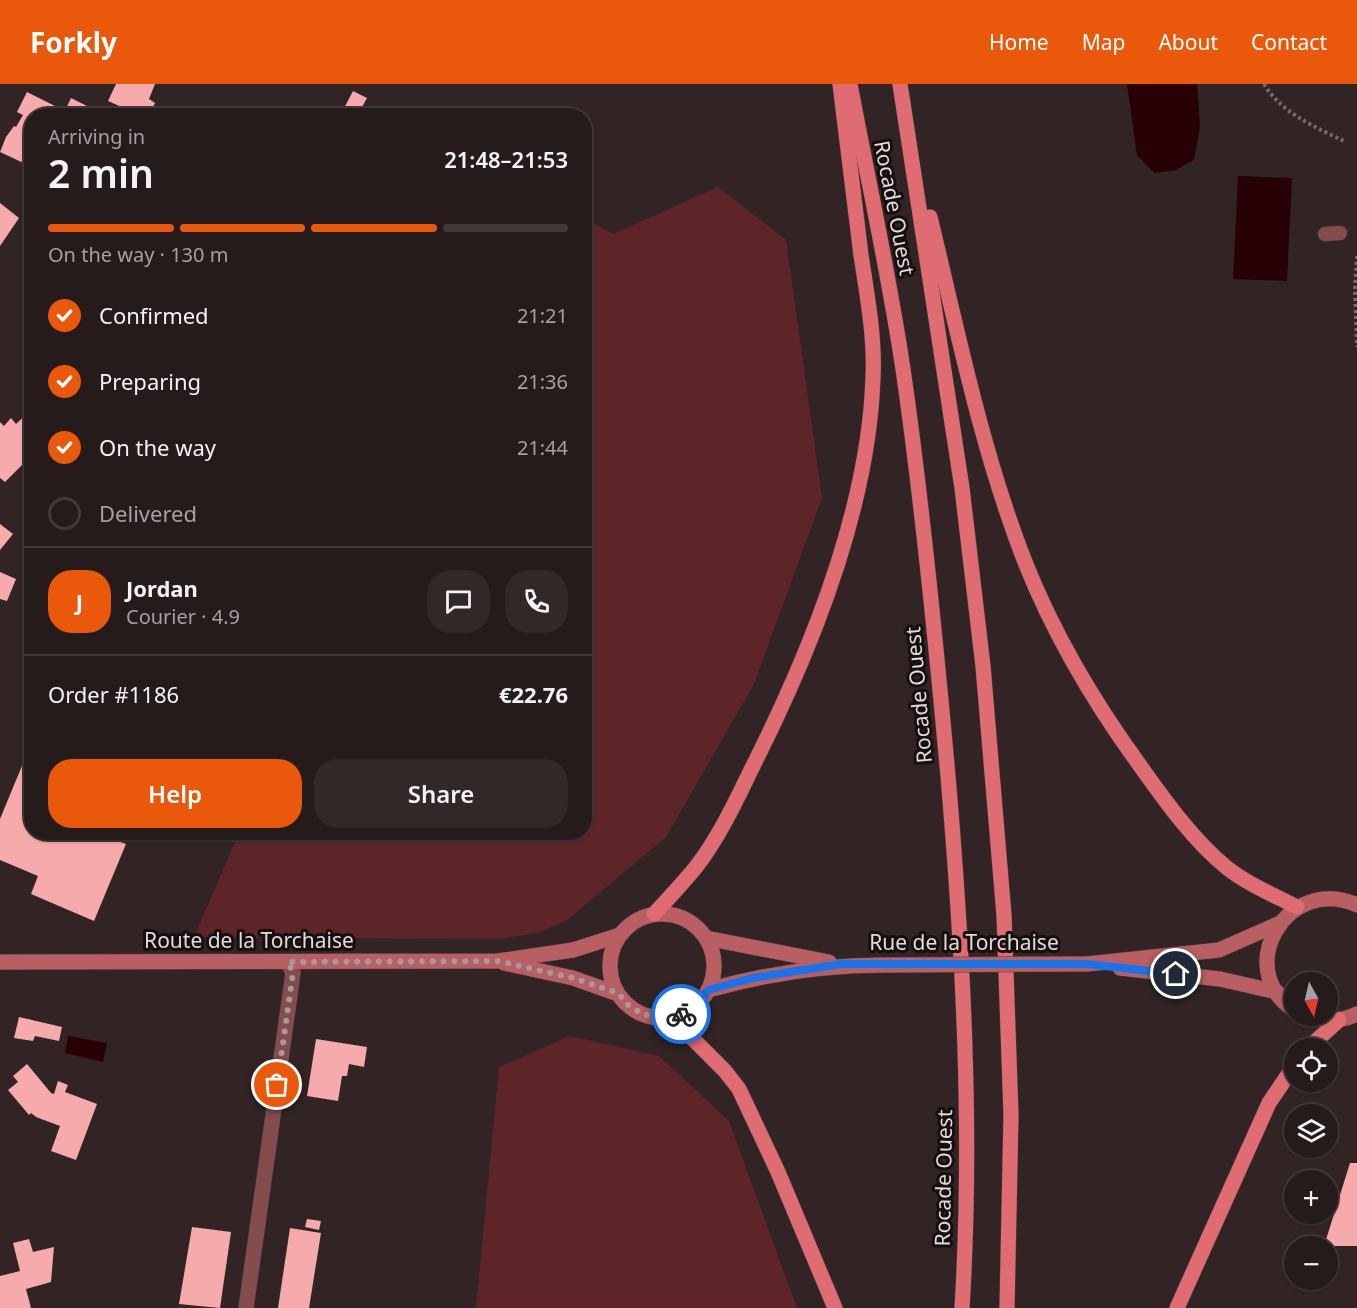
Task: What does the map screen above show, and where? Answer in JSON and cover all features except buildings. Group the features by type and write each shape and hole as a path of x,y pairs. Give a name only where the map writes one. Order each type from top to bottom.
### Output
{"main road":[{"path":"654,914 684,919 697,927 706,938 714,964 708,990 699,1003 686,1012 671,1017 656,1018 628,1005 618,993 612,980 610,964 613,949 620,935 636,922 654,914 696,867 714,840 779,715 813,637 838,560 854,500 867,437 873,376 869,310 840,84"},
{"name":"Rocade Ouest","path":"850,84 903,374 939,671 959,919 963,1011 966,1115 962,1308"},
{"name":"Rocade Ouest","path":"900,84 908,123 962,488 983,666 1004,915 1011,1115 1007,1308"},
{"path":"908,123 978,413 1010,520 1025,562 1054,627 1068,654 1126,747 1190,829 1226,867 1297,906"},
{"path":"1284,999 1277,992 1269,976 1267,958 1270,940 1278,924 1297,906 1314,900 1335,898 1357,905"},
{"name":"Rue de la Torchaise","path":"708,990 753,978 841,964 1087,964 1219,950 1278,924"},
{"name":"Route de la Torchaise","path":"0,962 498,961 573,950 620,935"},
{"name":"Rue de la Torchaise","path":"706,938 841,964"},
{"name":"Route de la Torchaise","path":"498,961 573,978 618,993"},
{"name":"Rue de la Torchaise","path":"1087,964 1220,980 1277,992"},
{"path":"1338,1020 1357,1014"},
{"path":"671,1017 725,1071 739,1089 791,1202 835,1308"},
{"path":"1319,1038 1332,1026"},
{"path":"1177,1308 1269,1103 1284,1080"}],"street":[{"path":"246,1308 293,973 288,962"}],"lane":[{"path":"1325,234 1340,233"}],"path":[{"path":"1264,84 1271,96 1307,123 1346,142"},
{"path":"1357,256 1354,288 1357,347"}],"shaded area":[{"path":"1127,84 1197,84 1200,126 1194,160 1176,170 1154,173 1137,155"},
{"path":"1238,176 1292,178 1287,281 1233,279"},
{"path":"718,187 786,240 822,498 754,684 666,837 567,920 538,933 501,939 194,937 236,840 592,840 592,223 613,234"},
{"path":"68,1036 107,1043 103,1062 65,1053"},
{"path":"570,1036 659,1056 729,1121 797,1308 476,1308 499,1067"}],"way so far":[{"path":"277,1085 293,973 288,962 498,961 573,978 618,993 628,1005 656,1018 681,1014"}],"route":[{"path":"681,1014 699,1003 708,990 753,978 841,964 1087,964 1176,974"}]}
